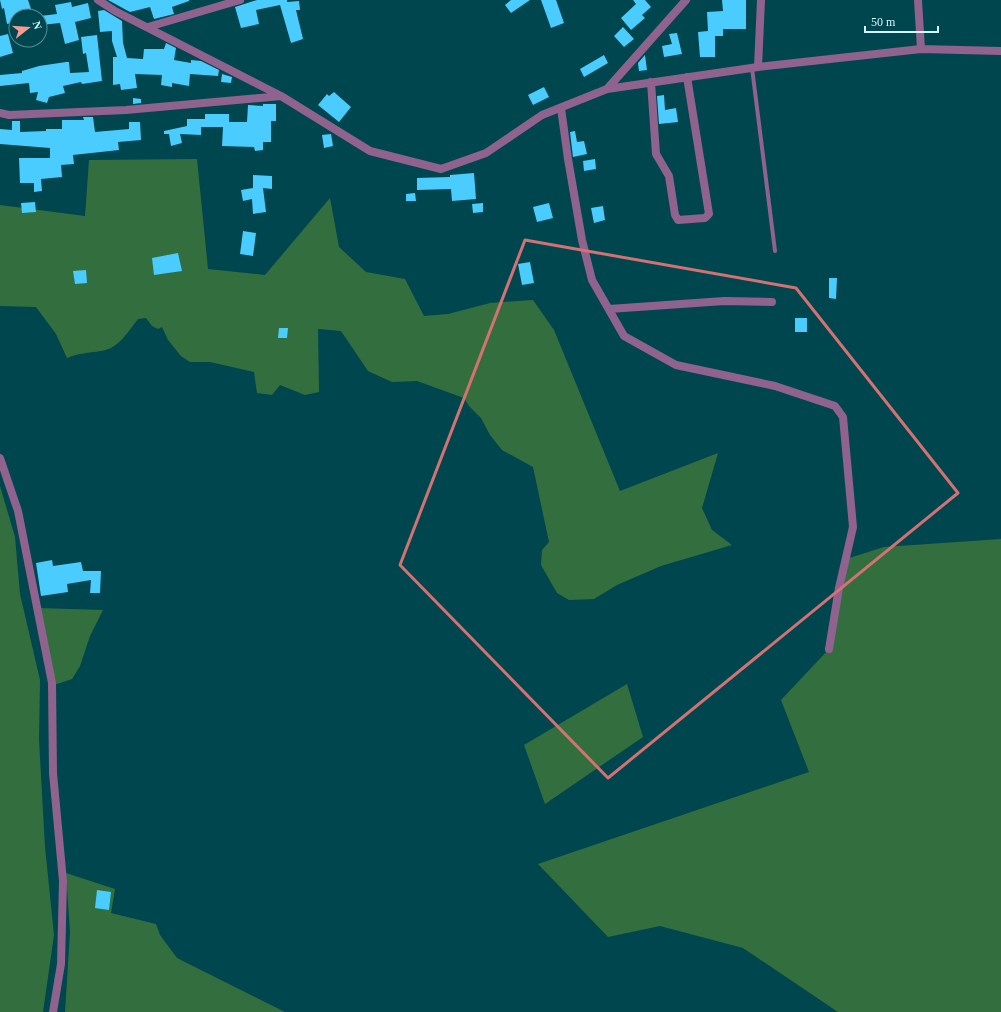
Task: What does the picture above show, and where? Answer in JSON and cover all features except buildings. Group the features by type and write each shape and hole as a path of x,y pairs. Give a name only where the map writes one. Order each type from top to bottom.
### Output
{"street":[{"path":"98,0 115,11 281,96 370,151 441,169 486,153 542,115 607,89 755,67 921,49 1001,51"},
{"path":"148,27 240,0"},
{"path":"607,89 686,0"},
{"path":"755,67 761,0"},
{"path":"918,0 921,49"},
{"path":"651,82 656,154 669,176 675,215 678,220 705,218 709,214 687,77"},
{"path":"0,113 9,115 126,110 281,96"},
{"path":"561,108 582,240 592,280 624,336 676,365 775,386 835,406 843,417 853,527 839,588 829,649"},
{"path":"608,309 724,301 772,302"},
{"path":"0,458 18,511 52,683 53,772 62,881 61,964 53,1012"}],"lane":[{"path":"755,67 775,251"}],"highlighted area":[{"path":"525,240 796,288 958,493 608,778 400,565"}],"green space":[{"path":"197,159 208,269 265,275 330,198 339,247 366,272 405,279 424,316 448,314 490,303 533,300 554,330 620,491 718,453 702,508 712,530 732,545 661,566 617,585 594,599 569,600 557,593 541,565 542,550 549,542 533,467 502,450 490,435 481,418 469,406 464,398 417,381 392,382 368,371 341,331 318,329 319,392 305,395 280,385 272,395 257,393 254,372 210,362 190,362 181,356 168,340 162,327 158,329 152,326 146,318 138,319 122,339 113,347 107,350 80,354 67,358 56,334 36,307 0,306 0,205 85,216 89,160"},
{"path":"0,486 15,537 20,594 40,680 39,740 45,847 54,935 43,1012 0,1012"},
{"path":"1001,539 1001,1012 838,1012 743,948 660,926 608,937 538,864 809,772 781,700 829,649 846,559 884,547"},
{"path":"37,608 103,610 90,636 80,666 72,679 57,684 52,683"},
{"path":"627,684 643,737 545,804 524,745"},
{"path":"66,873 115,889 111,913 156,924 160,935 177,958 285,1012 65,1012 70,932"}]}
